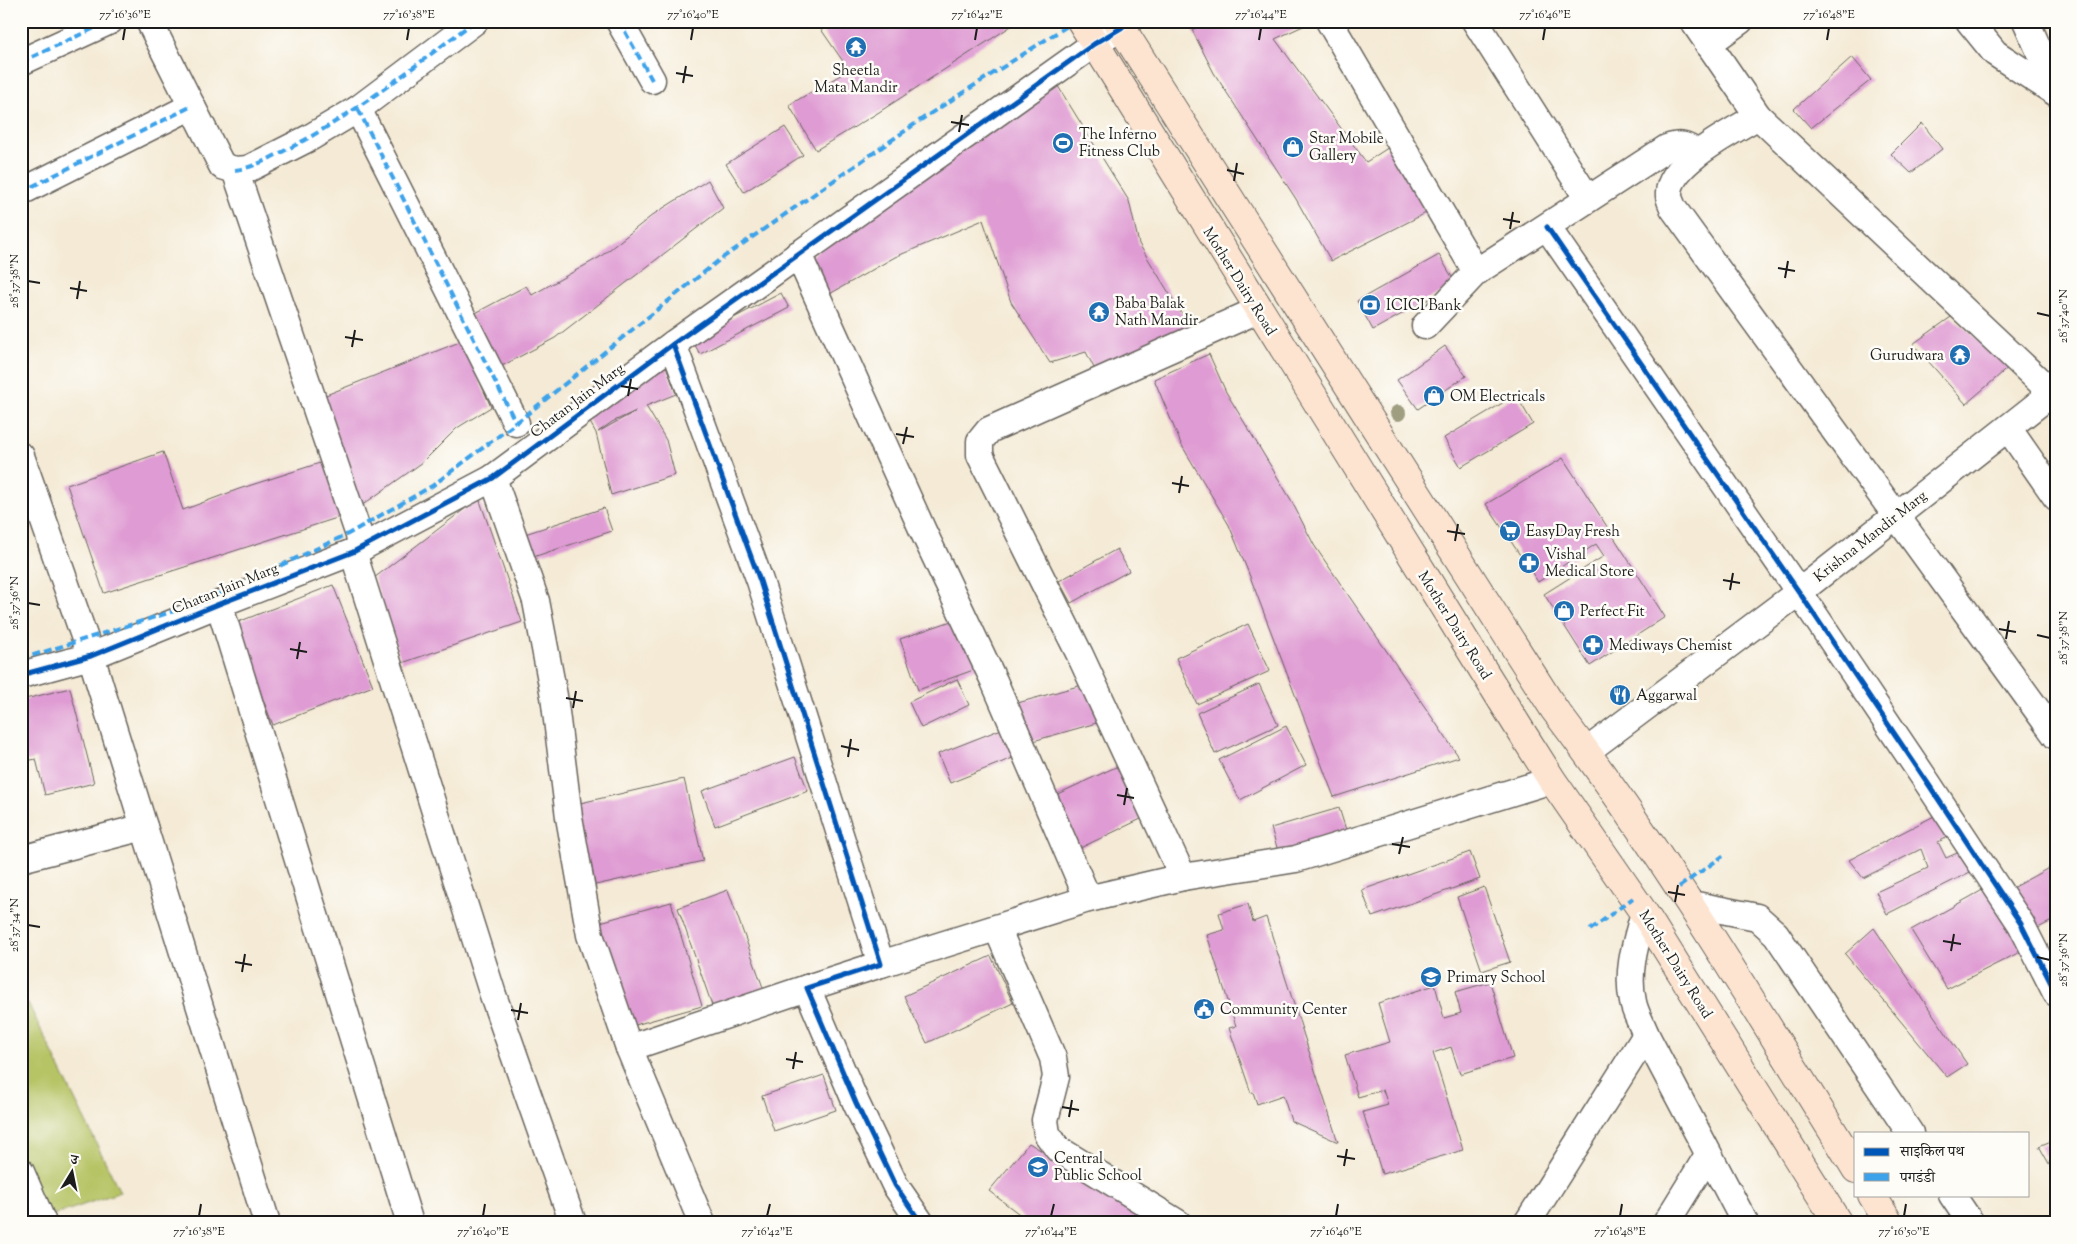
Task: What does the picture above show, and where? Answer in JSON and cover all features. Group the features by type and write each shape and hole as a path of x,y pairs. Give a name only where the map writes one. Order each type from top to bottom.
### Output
{"main road":[{"path":"1122,24 1554,708 1587,751 1691,904 1854,1166"},
{"name":"Mother Dairy Road","path":"1087,32 1258,310 1552,780 1644,913 1838,1223"},
{"path":"1873,1196 1889,1223"}],"street":[{"path":"21,62 110,21"},
{"path":"149,21 222,166 235,170 248,169 310,137 358,109 475,21"},
{"path":"619,21 652,80"},
{"path":"1329,21 1476,272"},
{"path":"1475,21 1588,199"},
{"path":"1693,21 1758,116 2054,392"},
{"path":"1708,44 1740,21"},
{"path":"1969,21 1995,52 2056,93"},
{"path":"2026,21 2056,88"},
{"name":"Chatan Jain Marg","path":"21,675 91,656 358,549 493,478 798,254 1087,32 1122,24"},
{"path":"21,192 192,106"},
{"path":"358,109 516,423"},
{"path":"1758,116 1697,153 1673,178 1668,194 1673,208 2056,736"},
{"path":"1425,326 1476,272 1667,148 1677,144 1686,145 1697,153"},
{"path":"235,170 358,549 493,996 573,1223"},
{"path":"1547,227 1799,592 2022,924 2056,993"},
{"path":"798,254 923,531 994,681 1088,899"},
{"path":"1183,877 1080,655 980,455 980,441 989,430 1258,310"},
{"path":"673,344 760,581 881,964"},
{"name":"Krishna Mandir Marg","path":"1587,751 1898,516 2054,392"},
{"path":"2008,428 2056,497"},
{"path":"21,456 91,656 267,1223"},
{"path":"493,478 536,601 554,696 569,817 590,935 628,1048 702,1223"},
{"path":"219,604 410,1223"},
{"path":"628,1048 881,964 1088,899 1183,877 1296,859 1552,780"},
{"path":"21,859 144,827"},
{"path":"1691,904 1757,917 1776,934 1909,1132"},
{"path":"1644,913 1632,954 1630,978 1633,1003 1646,1035 1745,1223"},
{"path":"996,928 1053,1058 1056,1077 1046,1120 1047,1134 1058,1148 1178,1223"},
{"path":"808,988 856,1103 895,1185 921,1223"},
{"path":"1527,1223 1646,1035"},
{"path":"1666,1223 1708,1155"},
{"path":"21,1172 44,1223"},
{"path":"1953,1196 1971,1223"}],"green space":[{"path":"28,1003 120,1192 32,1223 26,1223 21,1212 21,1005"}],"building":[{"path":"823,21 1019,21 876,114 816,150 789,105 849,70 818,25"},
{"path":"1208,21 1314,21 1275,39 1366,162 1394,144 1426,213 1331,261 1296,199 1214,73 1192,30"},
{"path":"1852,57 1871,80 1811,128 1794,109"},
{"path":"1056,83 1129,201 1139,244 1193,332 1098,376 1086,352 1050,363 1011,302 983,220 895,257 826,296 808,258"},
{"path":"1922,123 1942,149 1911,173 1891,154"},
{"path":"785,127 803,155 744,192 726,164"},
{"path":"708,180 723,208 555,338 498,368 470,316 526,286 532,295 600,257 654,214"},
{"path":"1439,255 1456,284 1373,330 1357,301"},
{"path":"781,293 789,308 700,354 692,340"},
{"name":"Gurudwara","path":"1951,317 2010,366 1966,404 1913,344"},
{"path":"462,341 491,407 457,428 423,462 361,506 321,397"},
{"path":"1445,346 1466,376 1418,409 1397,380"},
{"path":"1209,354 1226,392 1290,498 1314,545 1459,757 1334,797 1229,525 1181,444 1154,379"},
{"path":"666,365 676,394 646,406 666,440 675,475 611,495 596,433 587,417","holes":["636,411 598,432 612,422"]},
{"path":"1516,395 1533,424 1461,467 1444,438"},
{"path":"163,452 183,510 239,489 326,461 343,516 104,593 67,485"},
{"path":"1563,458 1665,617 1590,666 1544,594 1604,556 1596,544 1538,582 1486,504"},
{"path":"479,498 522,622 402,663 374,578"},
{"path":"604,508 612,531 530,558 522,535"},
{"path":"1117,549 1129,571 1071,603 1059,581"},
{"path":"333,585 373,686 273,725 233,624"},
{"path":"960,618 979,668 918,690 900,639"},
{"path":"1248,624 1270,671 1197,704 1176,658"},
{"path":"957,679 969,705 921,728 909,702"},
{"path":"1089,683 1100,722 1026,743 1014,704"},
{"path":"1259,684 1278,725 1215,754 1197,713"},
{"path":"70,688 94,783 45,795 36,759 21,762 21,700"},
{"path":"1286,726 1306,765 1240,800 1219,760"},
{"path":"1004,728 1015,757 950,783 938,754"},
{"path":"795,757 808,791 715,826 702,791"},
{"path":"1118,766 1143,818 1076,850 1051,797"},
{"path":"684,779 703,861 591,886 572,805"},
{"path":"1339,808 1347,833 1279,854 1271,828"},
{"path":"1940,813 1954,834 1938,842 1946,858 1966,849 1978,868 1887,914 1876,892 1928,868 1921,849 1863,878 1849,860"},
{"path":"1470,852 1480,879 1372,917 1362,890"},
{"path":"2056,864 2056,919 2036,929 2012,888"},
{"path":"1484,887 1510,962 1482,971 1457,897"},
{"path":"1988,887 2024,950 1947,989 1911,930"},
{"path":"728,890 765,993 714,1011 678,908"},
{"path":"671,902 702,1006 628,1027 597,923"},
{"path":"1248,904 1253,922 1266,917 1338,1142 1291,1121 1283,1095 1257,1104 1253,1092 1251,1093 1229,1028 1236,1026 1207,935 1224,930 1219,913"},
{"path":"1874,928 1967,1064 1947,1077 1845,954"},
{"path":"991,956 1013,1003 927,1043 904,996"},
{"path":"1490,982 1513,1058 1460,1074 1451,1047 1433,1053 1463,1150 1382,1174 1363,1112 1388,1105 1383,1090 1358,1097 1345,1055 1390,1042 1378,1003 1435,985 1444,1018 1461,1013 1455,992"},
{"path":"824,1075 836,1110 774,1131 762,1096"},
{"path":"2056,1139 2056,1176 2039,1146"},
{"name":"Central Public School","path":"1029,1143 1146,1216 1142,1223 1031,1223 989,1191"}],"marked path":[{"path":"21,62 110,21"},
{"path":"235,170 266,160 334,122 382,90 475,21"},
{"path":"619,21 652,80"},
{"path":"21,659 200,603 348,534 432,486 516,423 718,261 925,117 1075,21"},
{"path":"21,192 192,106"},
{"path":"358,109 516,423"},
{"path":"1679,887 1723,856"},
{"path":"1590,930 1633,898"}],"cycle path":[{"path":"21,675 91,656 353,552 493,478 673,344 1129,21"},
{"path":"1547,227 1799,592 1927,782 2021,924 2056,993"},
{"path":"673,344 760,581 881,964 807,988 856,1103 895,1185 921,1223"}],"place":[{"name":"Sheetla Mata Mandir","path":"856,47"},
{"name":"The Inferno Fitness Club","path":"1063,143"},
{"name":"Star Mobile Gallery","path":"1293,147"},
{"name":"ICICI Bank","path":"1370,305"},
{"name":"Baba Balak Nath Mandir","path":"1099,312"},
{"name":"Gurudwara","path":"1960,355"},
{"name":"OM Electricals","path":"1434,396"},
{"name":"EasyDay Fresh","path":"1510,531"},
{"name":"Vishal Medical Store","path":"1529,563"},
{"name":"Perfect Fit","path":"1564,611"},
{"name":"Mediways Chemist","path":"1593,645"},
{"name":"Aggarwal","path":"1620,695"},
{"name":"Primary School","path":"1431,977"},
{"name":"Community Center","path":"1204,1009"},
{"name":"Central Public School","path":"1038,1167"}]}
